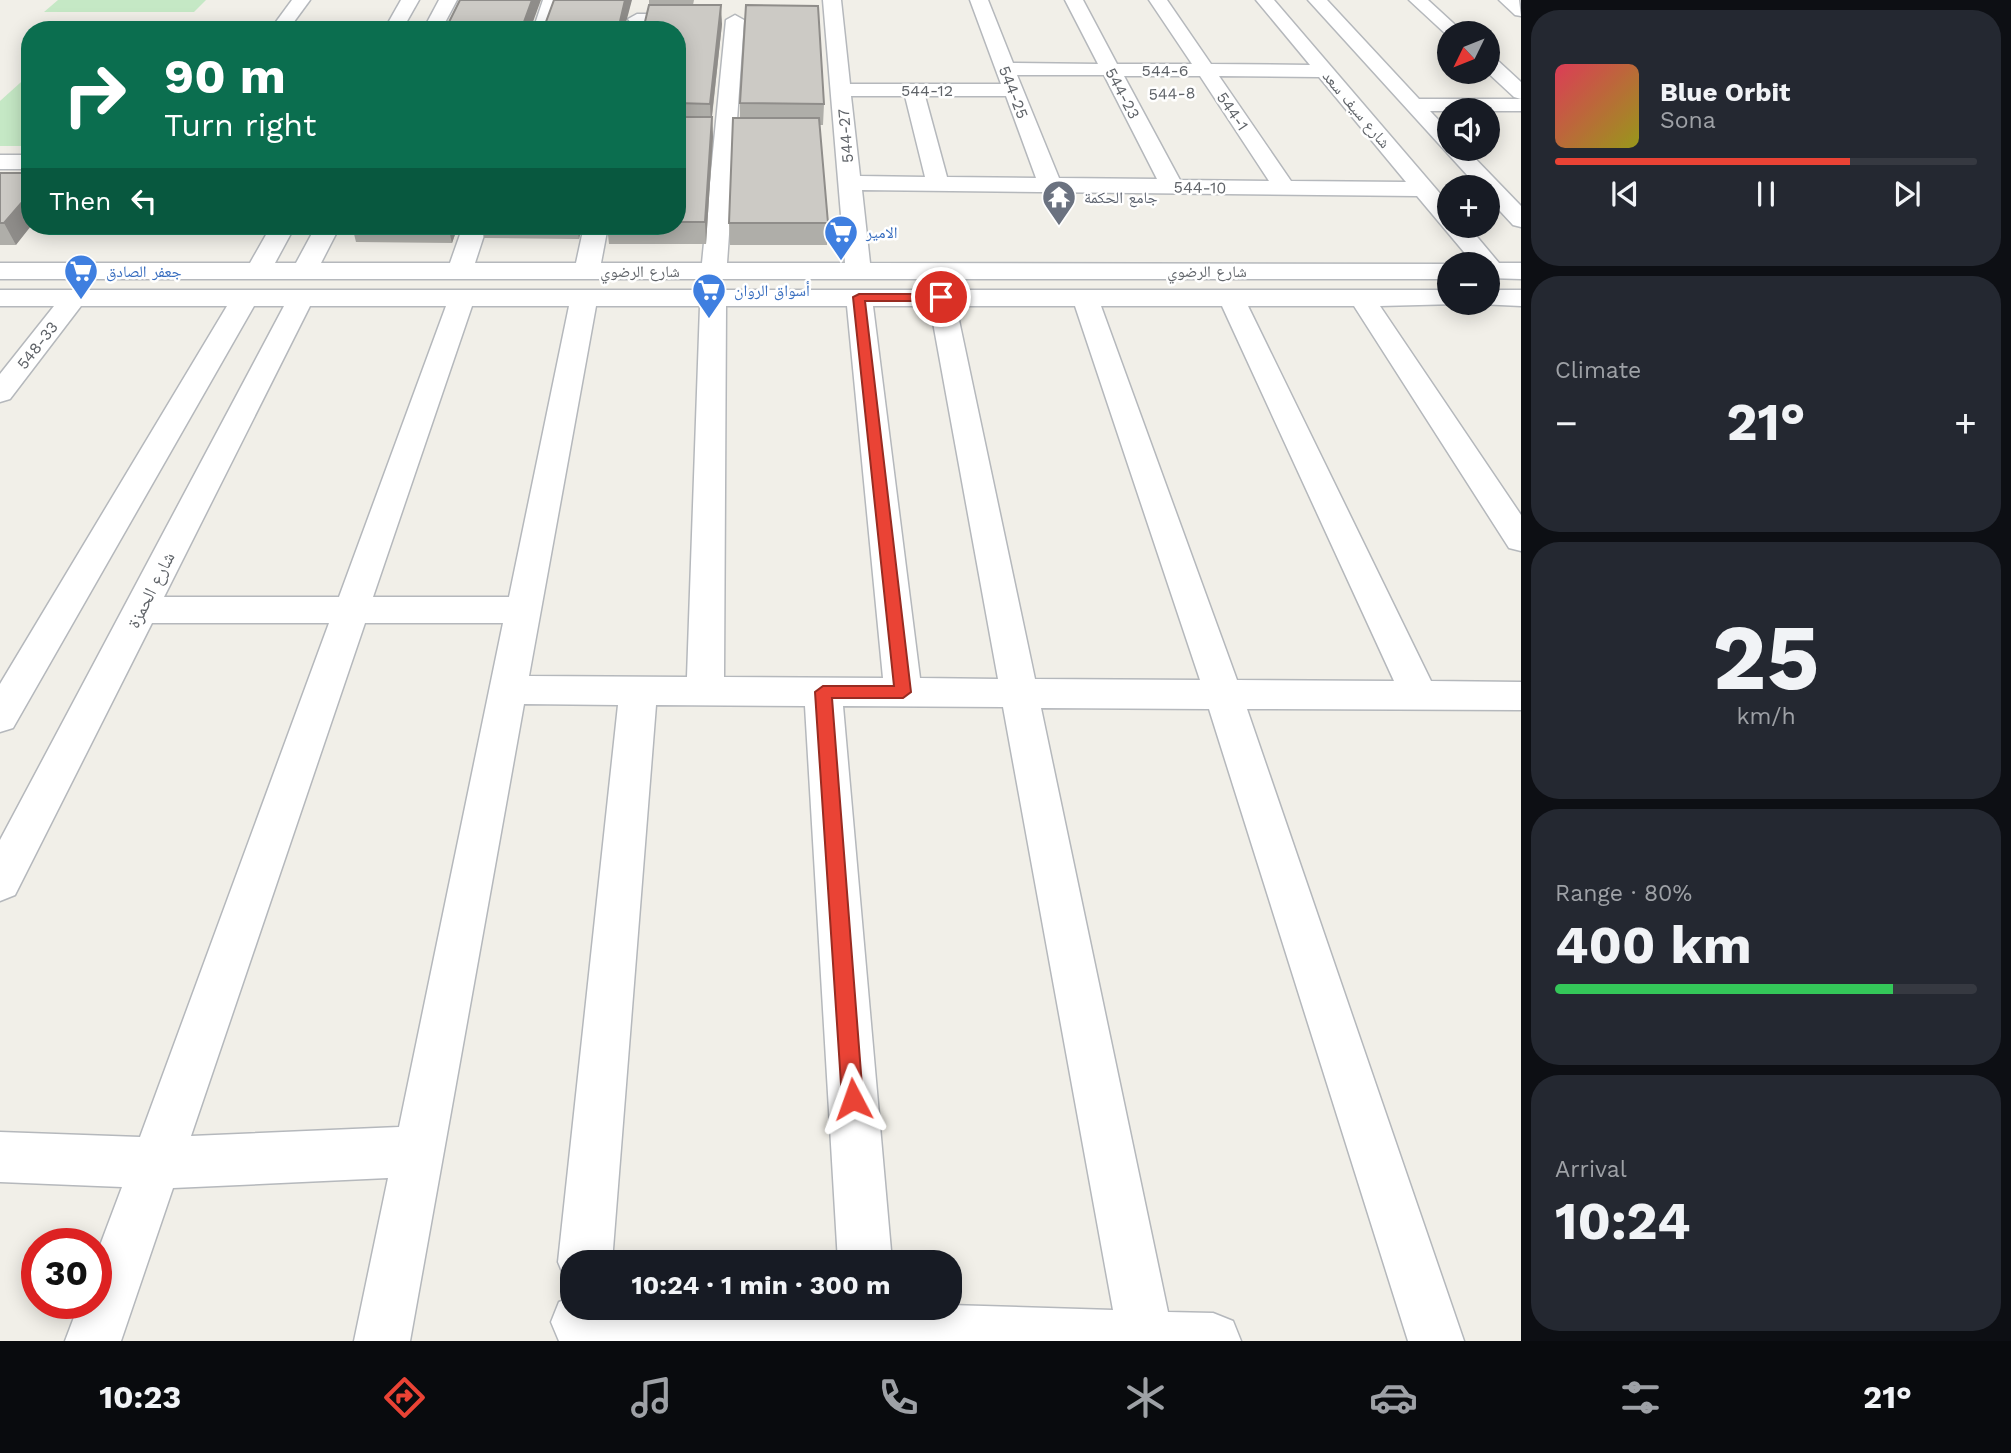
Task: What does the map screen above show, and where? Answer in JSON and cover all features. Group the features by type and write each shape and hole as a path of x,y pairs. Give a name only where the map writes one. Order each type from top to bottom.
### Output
{"street":[{"path":"286,21 301,0"},
{"path":"398,21 410,0"},
{"path":"437,21 448,0"},
{"path":"545,21 552,0"},
{"path":"637,21 641,0"},
{"path":"707,19 708,0"},
{"name":"544-25","path":"979,0 1049,185"},
{"name":"544-23","path":"1074,0 1172,186"},
{"name":"544-1","path":"1158,0 1285,188"},
{"name":"شارع سيف سعد","path":"1265,0 1437,205"},
{"path":"1317,0 1437,131"},
{"path":"1418,0 1442,21"},
{"path":"1508,0 1521,10"},
{"path":"809,20 833,10"},
{"name":"544-27","path":"833,10 858,284 903,692"},
{"path":"705,691 713,284 735,20"},
{"path":"679,21 760,20"},
{"path":"1500,68 1521,72"},
{"name":"544-6","path":"1005,69 1325,71"},
{"path":"1500,74 1521,93"},
{"name":"544-12","path":"841,90 1013,89"},
{"path":"913,90 938,184"},
{"name":"544-8","path":"1192,93 1220,92"},
{"name":"544-8","path":"1124,95 1151,94"},
{"path":"1413,105 1521,105"},
{"path":"701,132 752,133"},
{"path":"818,133 845,133"},
{"path":"1465,161 1521,220"},
{"path":"0,162 21,162"},
{"name":"544-10","path":"849,183 1424,189"},
{"path":"5,699 252,284 278,235"},
{"name":"شارع الحمزة","path":"0,882 303,285 324,235"},
{"path":"93,1341 353,609 461,284 473,235"},
{"path":"382,1341 594,235"},
{"path":"1465,238 1476,252"},
{"path":"1500,269 1521,271"},
{"name":"شارع الرضوي","path":"0,271 303,285 858,284 1085,298 1437,298"},
{"name":"شارع الرضوي","path":"952,289 1437,271"},
{"name":"شارع الرضوي","path":"0,298 74,298 252,284"},
{"path":"952,289 1019,693 1146,1339"},
{"name":"548-33","path":"0,393 74,298"},
{"path":"1085,298 1223,694 1436,1341"},
{"path":"1231,298 1419,695"},
{"path":"1361,298 1521,540"},
{"path":"1500,298 1521,298"},
{"path":"140,610 523,610"},
{"path":"508,690 1521,696"},
{"path":"586,1250 638,691"},
{"path":"823,692 864,1250"},
{"path":"0,1157 154,1163 419,1151"},
{"path":"579,1323 796,1320"},
{"path":"875,1320 980,1338 1213,1341"}],"green space":[{"path":"58,0 206,0 194,12 44,12"},
{"path":"21,82 21,146 0,146 0,101"}],"building":[{"path":"460,0 532,0 524,21 450,21"},
{"path":"554,0 625,0 620,21 546,21"},
{"path":"649,5 721,5 710,104 686,103 686,21 645,21"},
{"path":"746,5 818,6 824,104 740,103"},
{"path":"686,117 712,117 705,222 686,222"},
{"path":"733,118 819,118 828,223 729,223"},
{"path":"0,173 21,173 21,203 4,223 0,223"}],"place":[{"name":"جامع الحكمة","path":"1059,227"},
{"name":"الامير","path":"841,262"},
{"name":"جعفر الصادق","path":"81,301"},
{"name":"أسواق الروان","path":"709,320"}],"route":[{"path":"853,1099 823,692 903,692 859,297 941,297"}]}
